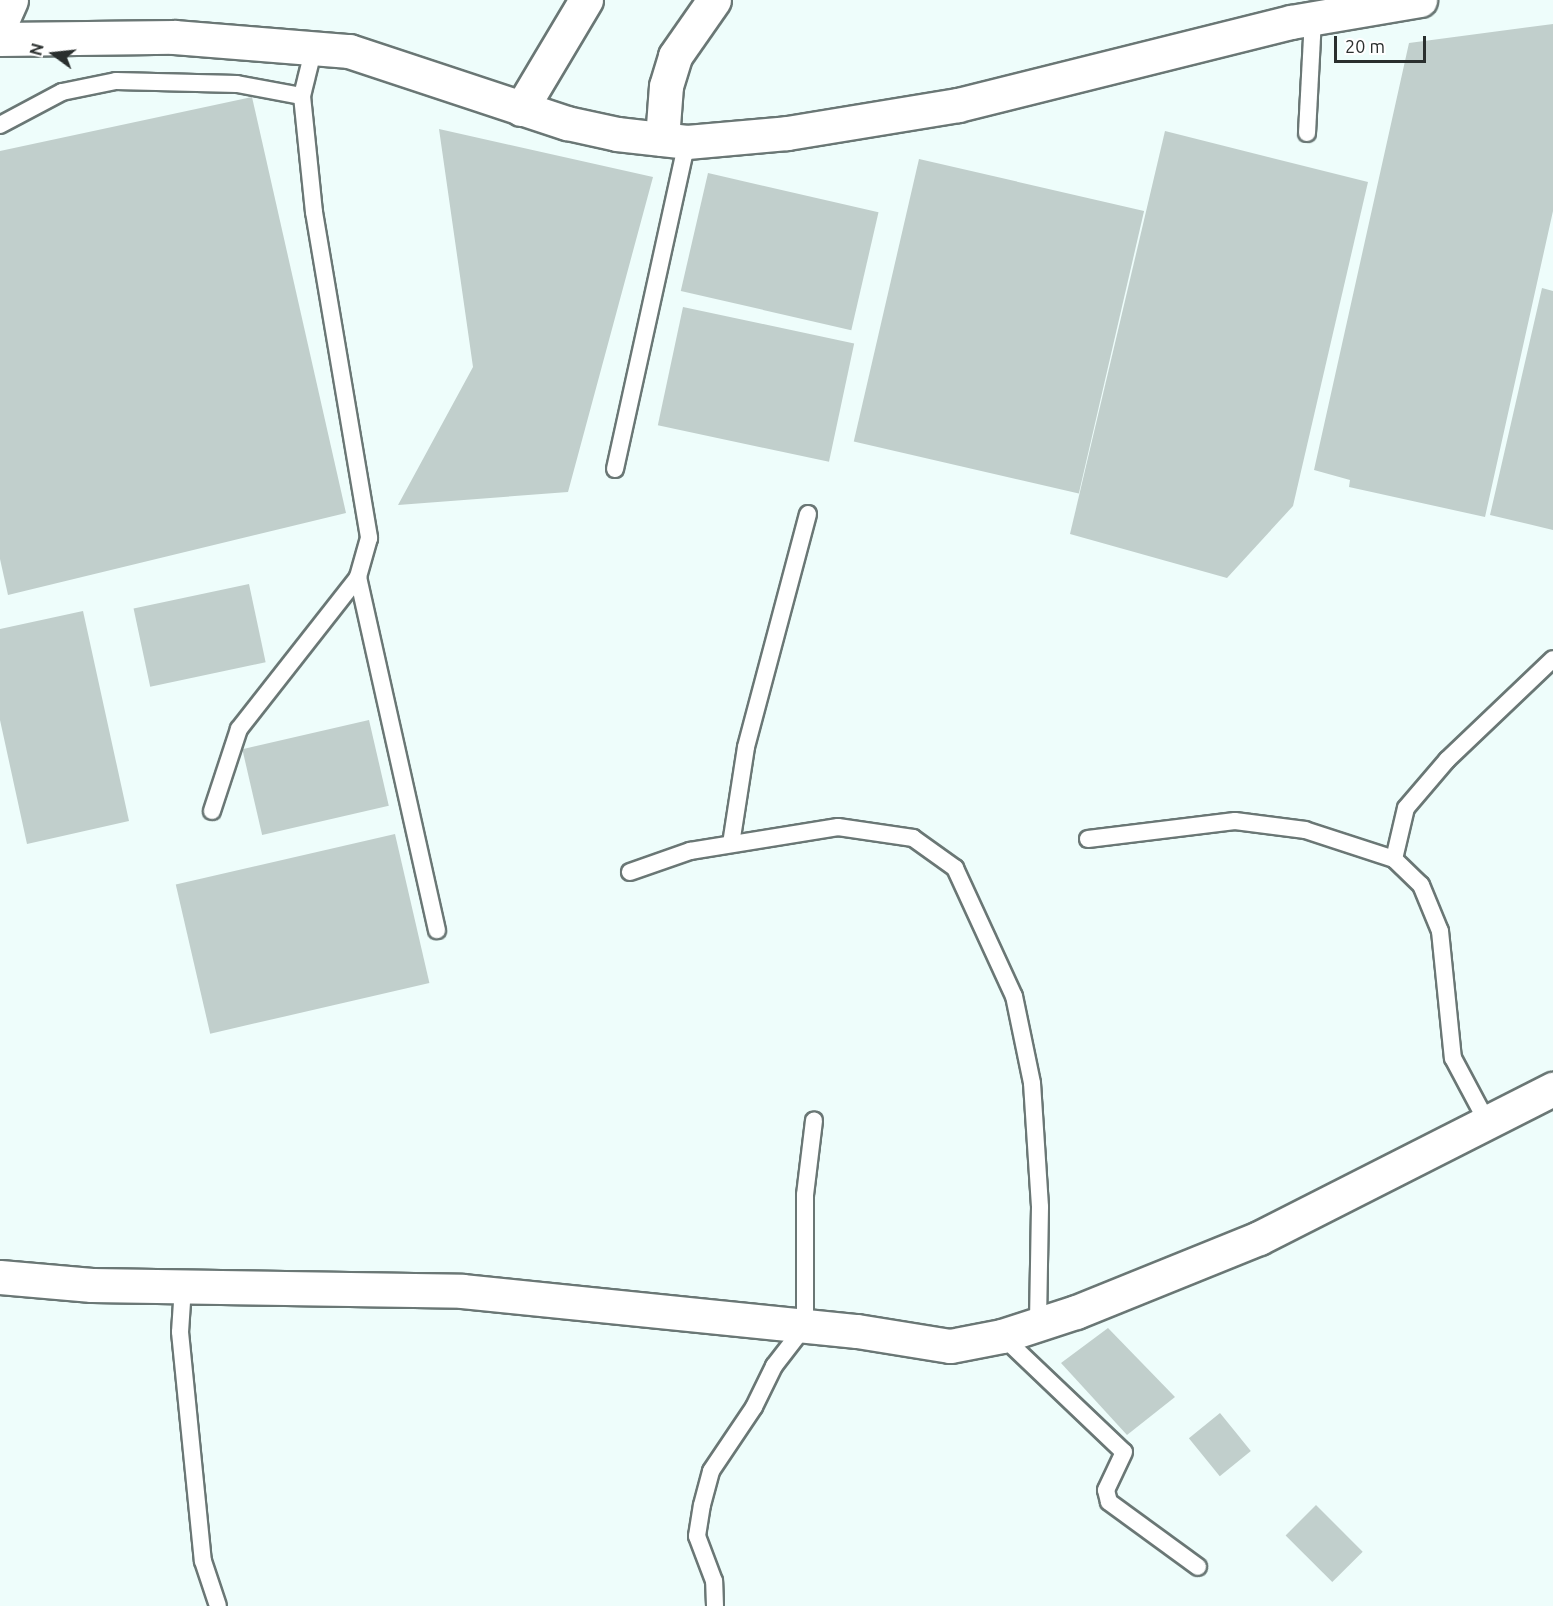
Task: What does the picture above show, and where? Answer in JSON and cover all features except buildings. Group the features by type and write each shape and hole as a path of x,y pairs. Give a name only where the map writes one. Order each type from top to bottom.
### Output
{"street":[{"path":"0,25 11,0"},
{"path":"521,108 586,0"},
{"path":"674,140 666,86 675,56 714,0"},
{"path":"0,39 174,37 349,51 393,63 521,108 617,134 674,140 787,133 958,105 1313,18 1406,1"},
{"path":"0,1277 183,1287 462,1291 805,1326 950,1346 1002,1336 1038,1324 1259,1238 1427,1154 1486,1120 1553,1089"}],"lane":[{"path":"1307,133 1313,18"},
{"path":"212,811 239,729 358,578 369,538 314,212 302,96 314,48"},
{"path":"0,125 62,92 116,81 237,84 302,96"},
{"path":"615,469 674,140"},
{"path":"731,844 746,747 808,514"},
{"path":"358,578 437,930"},
{"path":"1394,859 1406,808 1447,760 1553,658"},
{"path":"1088,839 1235,821 1305,830 1394,859 1421,885 1440,932 1453,1058 1486,1120"},
{"path":"630,872 690,850 838,827 913,838 955,868 1014,996 1032,1083 1040,1207 1038,1324"},
{"path":"715,1606 714,1581 697,1536 711,1471 754,1407 774,1366 805,1326 805,1195 814,1121"},
{"path":"183,1287 180,1332 203,1561 218,1606"},
{"path":"1002,1336 1124,1452 1106,1490 1109,1502 1198,1567"}]}
